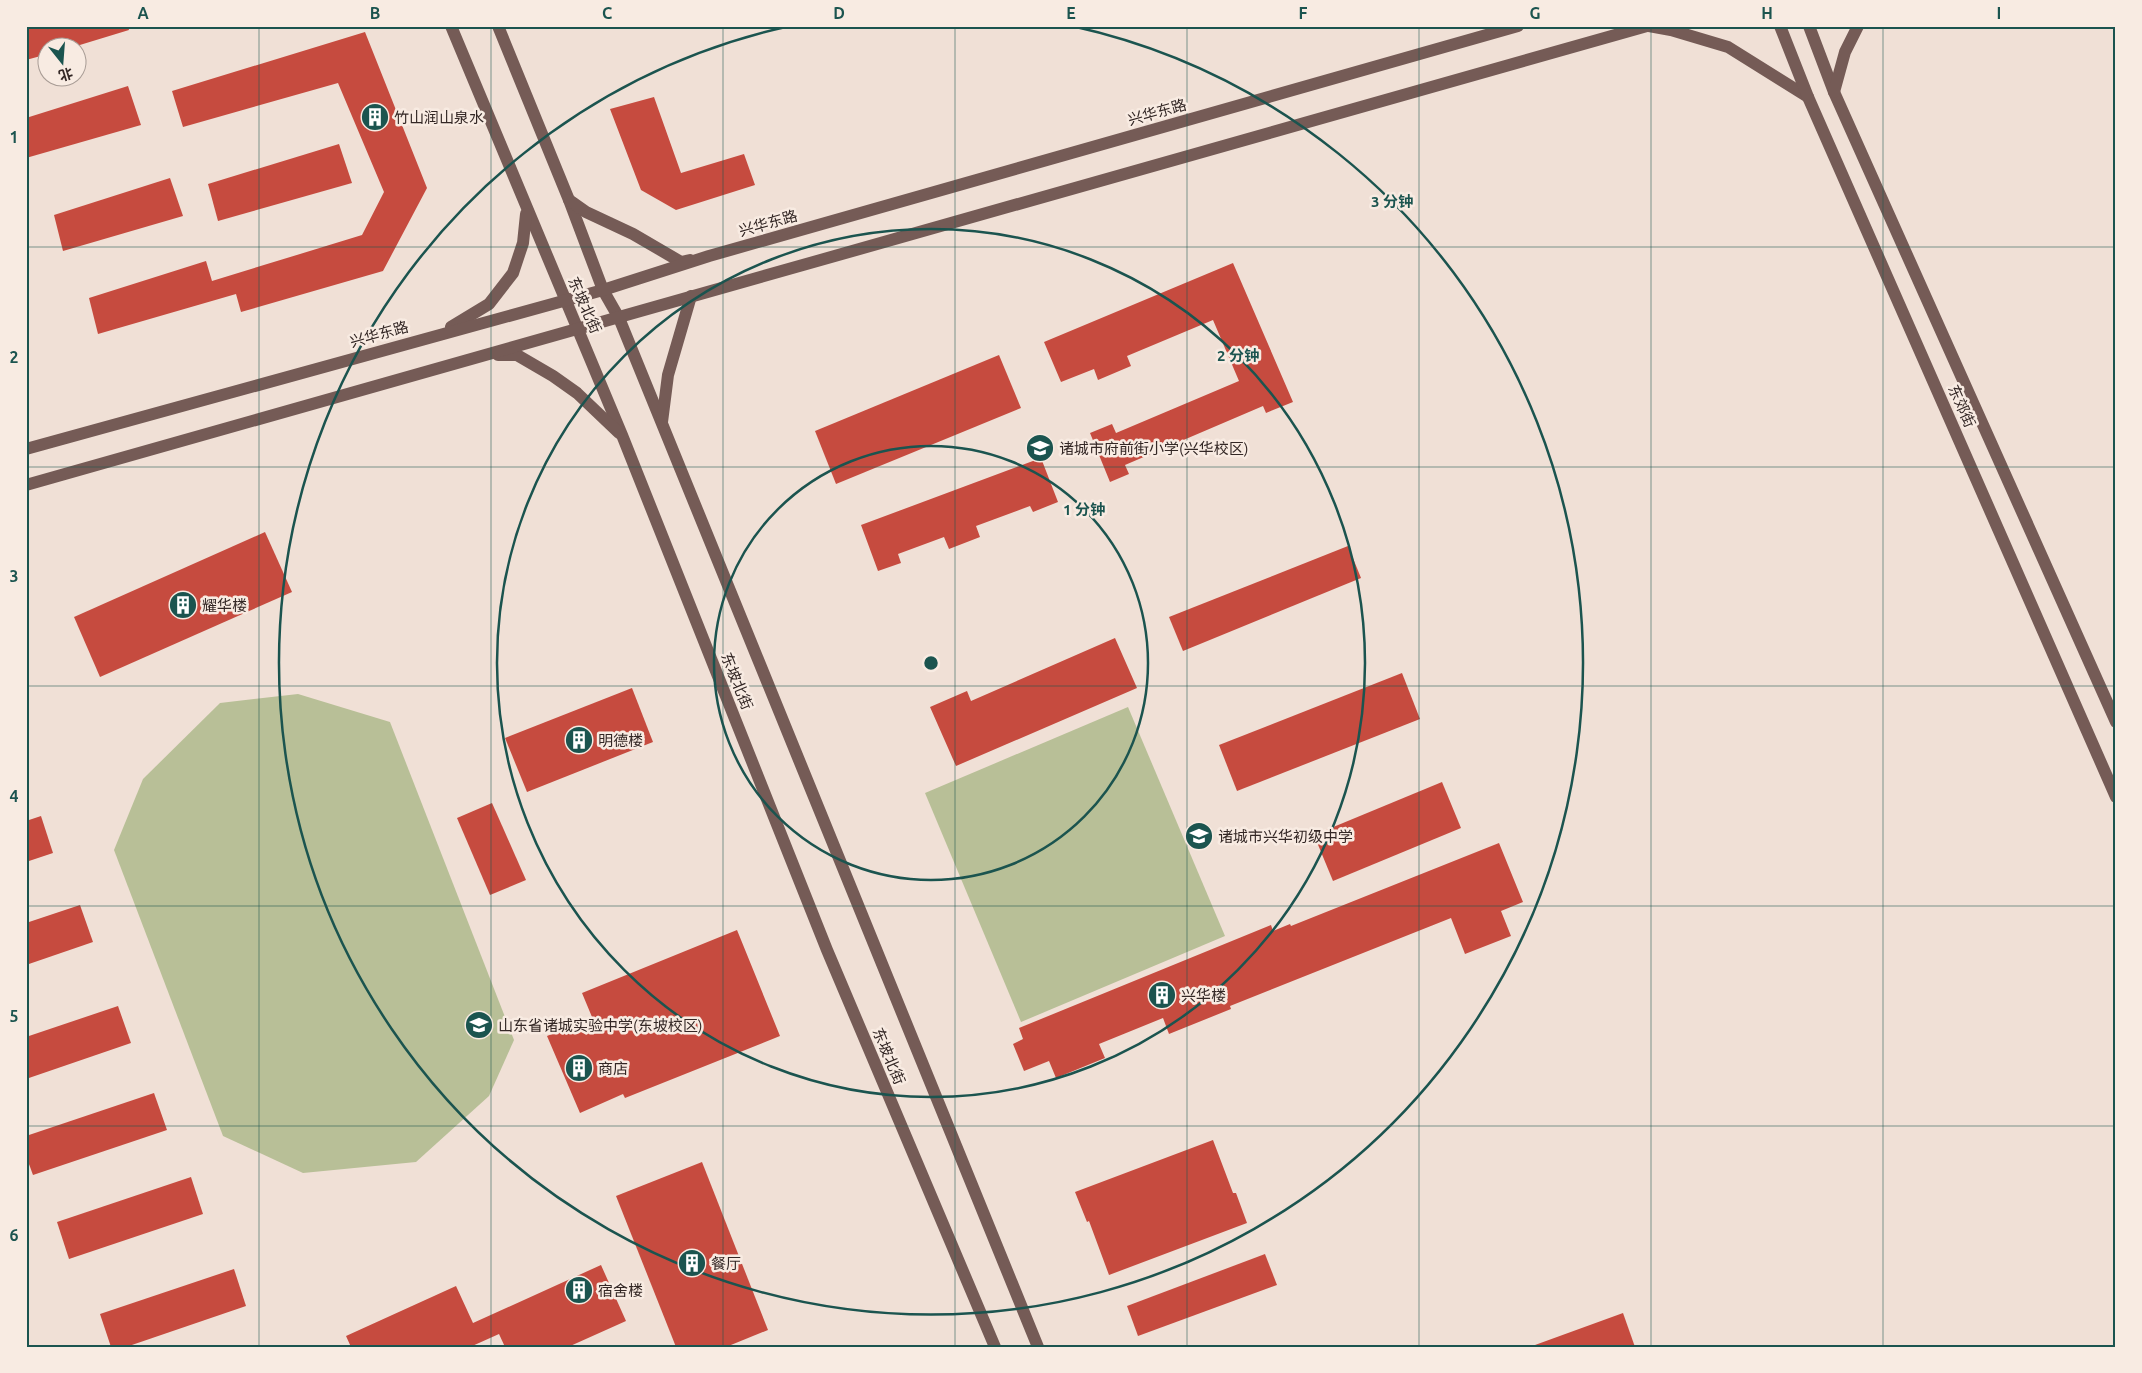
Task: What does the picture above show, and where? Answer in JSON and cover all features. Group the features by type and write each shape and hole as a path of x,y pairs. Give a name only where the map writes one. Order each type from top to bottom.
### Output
{"main road":[{"name":"东坡北街","path":"450,26 622,435 827,950 995,1347"},
{"name":"东坡北街","path":"498,26 570,200 603,290 619,318 1038,1347"},
{"name":"兴华东路","path":"26,449 603,290 710,256 1518,26"},
{"path":"26,485 1648,26 1671,30 1728,47 1808,97"},
{"name":"东郊街","path":"1780,26 1808,97 2116,797"},
{"name":"东郊街","path":"1809,26 1834,92 2116,722"},
{"path":"1834,92 1845,52 1858,26"},
{"path":"570,200 586,212 633,234 680,262 710,256"},
{"path":"438,335 489,304 513,273 524,243 527,212"},
{"path":"662,425 668,375 691,296"},
{"path":"478,356 518,355 554,376 622,435"}],"green space":[{"path":"298,694 390,722 514,1040 489,1096 416,1162 303,1173 223,1136 114,850 143,779 220,703"},
{"path":"1128,707 1225,936 1021,1022 925,793"}],"building":[{"path":"26,26 128,26 129,30 88,43 88,38 38,38 38,57 26,60"},
{"path":"365,32 427,188 383,271 241,312 236,294 98,334 89,298 206,261 212,281 362,235 384,192 338,83 183,127 172,91"},
{"path":"128,86 141,125 26,158 26,118"},
{"path":"654,97 681,173 744,154 755,185 676,210 641,190 610,109"},
{"path":"339,144 352,183 218,221 208,184"},
{"path":"170,178 183,216 63,251 54,215"},
{"path":"1233,263 1293,402 1266,413 1263,406 1125,465 1129,474 1110,482 1090,433 1112,424 1116,433 1239,381 1213,320 1127,356 1131,366 1098,380 1094,369 1061,382 1044,342"},
{"path":"999,355 1021,408 836,484 815,431"},
{"path":"1041,458 1058,502 1033,512 1030,506 976,526 980,537 949,549 944,537 898,554 901,563 878,571 861,525"},
{"name":"耀华楼","path":"265,532 292,592 100,677 74,617"},
{"path":"1348,546 1361,578 1183,651 1169,617"},
{"path":"1115,638 1137,688 956,766 930,707 967,691 971,701"},
{"path":"1402,673 1420,719 1237,791 1219,745"},
{"name":"明德楼","path":"632,688 653,742 527,792 505,738"},
{"path":"1442,782 1461,828 1333,881 1314,835"},
{"path":"492,803 526,880 490,895 457,818"},
{"path":"41,816 53,853 26,862 26,821"},
{"path":"1499,843 1523,902 1501,911 1511,936 1465,954 1451,918 1230,1006 1231,1009 1169,1034 1163,1018 1099,1044 1105,1058 1056,1078 1049,1061 1024,1071 1013,1044 1023,1039 1019,1028 1271,925 1273,931 1290,924 1291,926"},
{"path":"80,905 93,942 26,965 26,923"},
{"path":"737,930 780,1036 625,1098 623,1094 580,1113 547,1036 592,1017 582,993"},
{"path":"118,1006 131,1043 26,1079 26,1037"},
{"path":"154,1093 167,1130 33,1175 26,1156 26,1136"},
{"path":"1213,1140 1233,1193 1236,1193 1247,1223 1109,1275 1089,1221 1087,1222 1075,1192"},
{"name":"餐厅","path":"702,1162 768,1330 726,1347 676,1347 616,1196"},
{"path":"191,1177 203,1214 69,1259 57,1222"},
{"path":"1265,1254 1277,1285 1138,1336 1127,1306"},
{"path":"601,1265 626,1321 568,1347 505,1347 499,1334 470,1347 351,1347 346,1336 456,1286 473,1323"},
{"path":"234,1269 246,1306 126,1347 111,1347 100,1314"},
{"path":"1623,1313 1635,1347 1536,1347 1535,1345"}],"place":[{"name":"竹山润山泉水","path":"375,117"},
{"name":"诸城市府前街小学(兴华校区)","path":"1040,448"},
{"name":"耀华楼","path":"183,605"},
{"name":"明德楼","path":"579,740"},
{"name":"诸城市兴华初级中学","path":"1199,836"},
{"name":"兴华楼","path":"1162,995"},
{"name":"山东省诸城实验中学(东坡校区)","path":"479,1025"},
{"name":"商店","path":"579,1068"},
{"name":"餐厅","path":"692,1263"},
{"name":"宿舍楼","path":"579,1290"}]}
